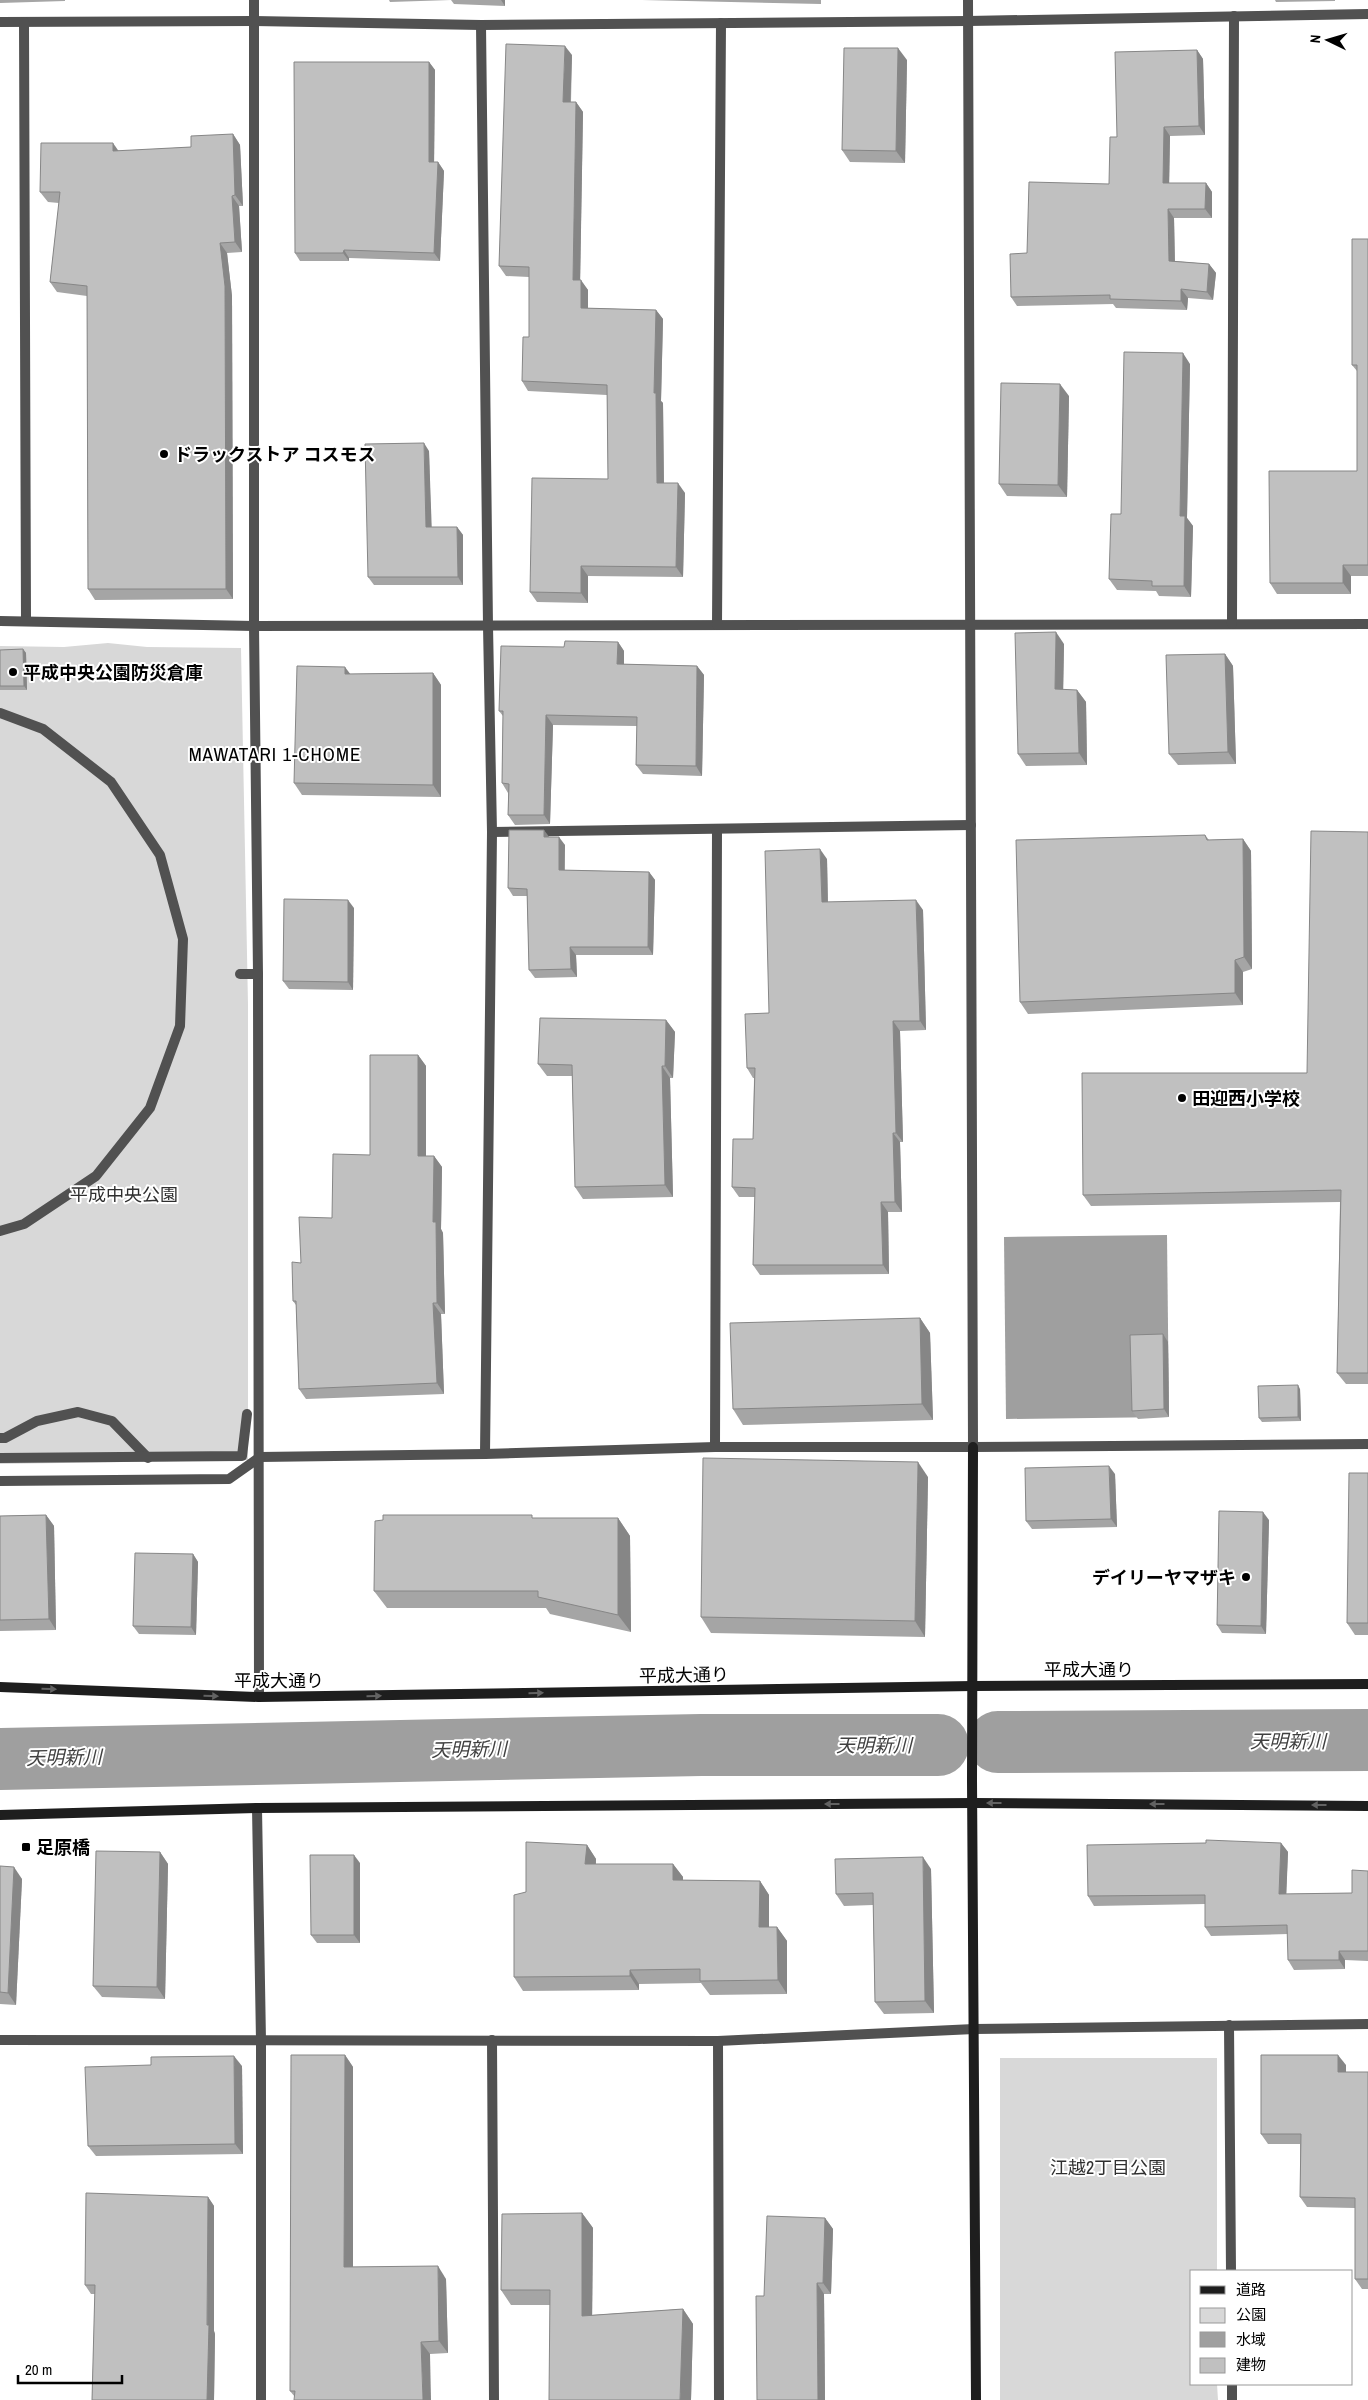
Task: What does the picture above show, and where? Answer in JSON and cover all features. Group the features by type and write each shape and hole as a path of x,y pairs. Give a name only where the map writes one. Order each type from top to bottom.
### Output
{"street":[{"path":"254,0 254,626 258,974 259,1697"},
{"path":"968,0 973,1448 972,1781 976,2400"},
{"path":"0,22 254,21 481,25 721,24 1368,14"},
{"path":"1232,624 1234,16"},
{"path":"24,22 26,620"},
{"path":"717,625 721,24"},
{"path":"481,25 492,832 485,1454"},
{"path":"0,621 26,620 254,626 1368,624"},
{"path":"0,713 43,729 111,782 160,854 183,939 180,1026 150,1108 96,1176 24,1224 0,1231"},
{"path":"492,832 971,825"},
{"path":"715,1447 717,829"},
{"path":"240,974 258,974"},
{"path":"0,1438 5,1438 37,1421 78,1412 112,1421 148,1458"},
{"path":"0,1458 242,1456 247,1414"},
{"path":"0,1481 229,1479 260,1457 485,1454 715,1447 973,1448 1368,1444"},
{"name":"平成大通り","path":"0,1687 259,1697 972,1686 1368,1684"},
{"path":"0,1815 257,1808 973,1803 1368,1806"},
{"path":"257,1808 261,2041 261,2400"},
{"path":"0,2040 718,2041 974,2029 1368,2024"},
{"path":"1229,2025 1231,2270"},
{"path":"492,2040 494,2400"},
{"path":"718,2041 719,2400"},
{"path":"1232,2385 1232,2400"}],"green space":[{"name":"平成中央公園","path":"108,643 147,647 241,648 248,1005 248,1460 0,1464 0,646 64,647"},
{"name":"江越2丁目公園","path":"1000,2058 1217,2058 1217,2270 1190,2270 1190,2385 1217,2385 1218,2400 1000,2400"}],"water":[{"path":"1167,1235 1169,1417 1006,1419 1004,1237"}],"building":[{"path":"506,44 565,46 563,102 576,102 573,280 581,280 581,308 656,310 654,393 656,393 657,483 678,483 676,567 581,566 581,593 530,592 532,478 608,479 607,385 522,381 523,337 529,337 529,267 499,266"},
{"path":"844,48 898,48 896,151 842,150"},
{"path":"1197,50 1199,126 1164,127 1163,183 1206,183 1205,209 1168,209 1169,261 1209,264 1207,292 1181,289 1181,301 1110,299 1110,295 1011,297 1010,254 1027,253 1029,182 1109,184 1110,137 1117,137 1115,52"},
{"path":"294,62 429,62 429,162 438,162 434,253 344,250 343,253 295,253"},
{"path":"233,134 235,195 232,196 235,242 220,243 225,286 226,589 88,589 87,286 50,282 60,192 40,192 41,143 113,143 113,151 191,147 191,136"},
{"path":"1352,239 1368,239 1368,565 1343,565 1343,583 1270,583 1269,471 1357,471 1357,365 1352,365"},
{"path":"1124,352 1183,353 1180,516 1185,516 1184,586 1152,586 1152,581 1109,579 1111,514 1121,514"},
{"path":"1001,383 1060,384 1058,485 999,484"},
{"path":"424,443 426,527 457,527 458,577 368,577 365,444"},
{"path":"1056,632 1055,689 1077,690 1079,753 1018,754 1015,633"},
{"path":"565,641 618,642 617,664 697,666 696,766 636,765 637,717 546,715 544,815 508,815 509,784 502,783 503,711 499,711 501,646 564,647"},
{"name":"平成中央公園防災倉庫","path":"23,649 24,686 0,686 0,650"},
{"path":"1225,654 1228,752 1169,754 1166,655"},
{"path":"297,666 345,667 345,674 433,673 433,785 294,783"},
{"path":"509,830 544,830 544,837 559,837 559,870 649,872 648,947 570,947 571,969 529,970 527,889 508,888"},
{"path":"1311,831 1368,832 1368,1373 1337,1373 1341,1190 1083,1195 1082,1073 1307,1073"},
{"path":"1205,835 1207,840 1243,839 1244,957 1235,960 1235,993 1020,1002 1016,840"},
{"path":"820,849 822,902 916,900 920,1021 893,1021 896,1133 893,1133 895,1202 881,1202 883,1265 753,1265 755,1188 732,1187 733,1139 753,1139 755,1068 747,1068 745,1014 769,1013 765,851"},
{"path":"284,899 348,900 348,982 283,981"},
{"path":"540,1018 666,1020 665,1066 662,1066 665,1185 575,1187 572,1065 538,1064"},
{"path":"370,1055 418,1055 418,1156 434,1156 433,1222 436,1222 437,1303 433,1303 437,1383 299,1389 296,1301 293,1301 292,1262 301,1263 299,1217 332,1218 333,1154 370,1155"},
{"path":"920,1318 922,1404 733,1409 730,1323"},
{"path":"1163,1334 1164,1409 1132,1411 1130,1335"},
{"path":"1298,1385 1298,1417 1259,1418 1258,1386"},
{"path":"703,1458 918,1462 915,1621 701,1617"},
{"path":"1109,1466 1111,1519 1026,1521 1025,1468"},
{"path":"1349,1473 1368,1473 1368,1623 1347,1623"},
{"name":"デイリーヤマザキ","path":"1219,1511 1263,1512 1261,1626 1217,1625"},
{"path":"46,1515 49,1619 0,1620 0,1516"},
{"path":"383,1515 532,1515 532,1518 618,1518 618,1615 538,1597 538,1591 374,1591 375,1521 383,1520"},
{"path":"135,1553 193,1554 191,1627 133,1626"},
{"path":"1206,1840 1281,1843 1279,1894 1352,1893 1352,1870 1368,1871 1368,1951 1339,1951 1339,1960 1288,1960 1287,1925 1205,1927 1205,1895 1088,1896 1087,1845 1206,1843"},
{"path":"526,1842 587,1845 585,1864 673,1864 673,1880 760,1881 759,1927 777,1927 778,1980 700,1981 700,1969 630,1970 630,1976 514,1977 514,1895 526,1892"},
{"path":"96,1851 160,1852 157,1987 93,1986"},
{"path":"310,1855 354,1855 354,1935 311,1935"},
{"path":"923,1857 925,2001 875,2002 873,1893 836,1894 835,1859"},
{"path":"0,1866 14,1867 8,1993 0,1992"},
{"path":"291,2055 345,2055 344,2267 438,2266 439,2341 421,2342 423,2400 294,2400 295,2391 290,2391"},
{"path":"1261,2055 1338,2055 1338,2072 1368,2072 1368,2279 1355,2279 1355,2198 1300,2197 1301,2134 1261,2134"},
{"path":"234,2056 235,2144 88,2146 85,2067 151,2065 151,2057"},
{"path":"86,2193 208,2197 207,2325 209,2325 207,2400 92,2400 95,2285 85,2285"},
{"path":"582,2213 582,2316 683,2309 680,2400 549,2400 550,2290 501,2290 502,2214"},
{"path":"767,2216 825,2218 823,2283 817,2283 818,2400 757,2400 756,2296 764,2296"}],"waterway":[{"name":"天明新川","path":"998,1742 1368,1740"},
{"name":"天明新川","path":"0,1759 701,1745 938,1745"}],"place":[{"name":"ドラックストア コスモス","path":"164,454"},
{"name":"平成中央公園防災倉庫","path":"13,672"},
{"name":"田迎西小学校","path":"1182,1098"},
{"name":"デイリーヤマザキ","path":"1246,1577"},
{"name":"足原橋","path":"26,1847"}],"district":[{"name":"MAWATARI 1-CHOME","path":"275,754"}]}
